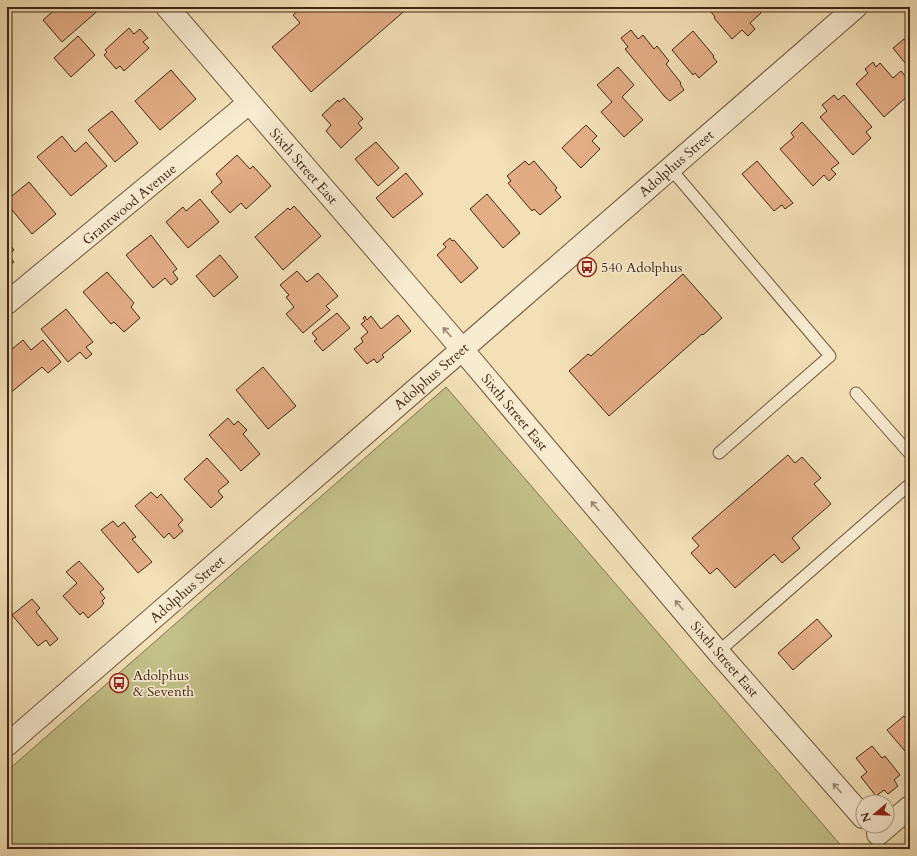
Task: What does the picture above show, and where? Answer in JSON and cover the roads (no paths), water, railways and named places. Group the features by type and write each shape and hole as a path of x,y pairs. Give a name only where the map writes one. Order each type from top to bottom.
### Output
{"street":[{"name":"Sixth Street East","path":"167,7 462,350 718,652 855,808"},
{"name":"Adolphus Street","path":"7,745 856,7"},
{"name":"Grantwood Avenue","path":"7,304 249,102"},
{"path":"879,836 910,807"}],"lane":[{"path":"670,168 830,356 719,453"},
{"path":"856,393 910,454"},
{"path":"718,652 910,484"}],"place":[{"name":"540 Adolphus","path":"587,267"},
{"name":"Adolphus & Seventh","path":"119,683"}]}
